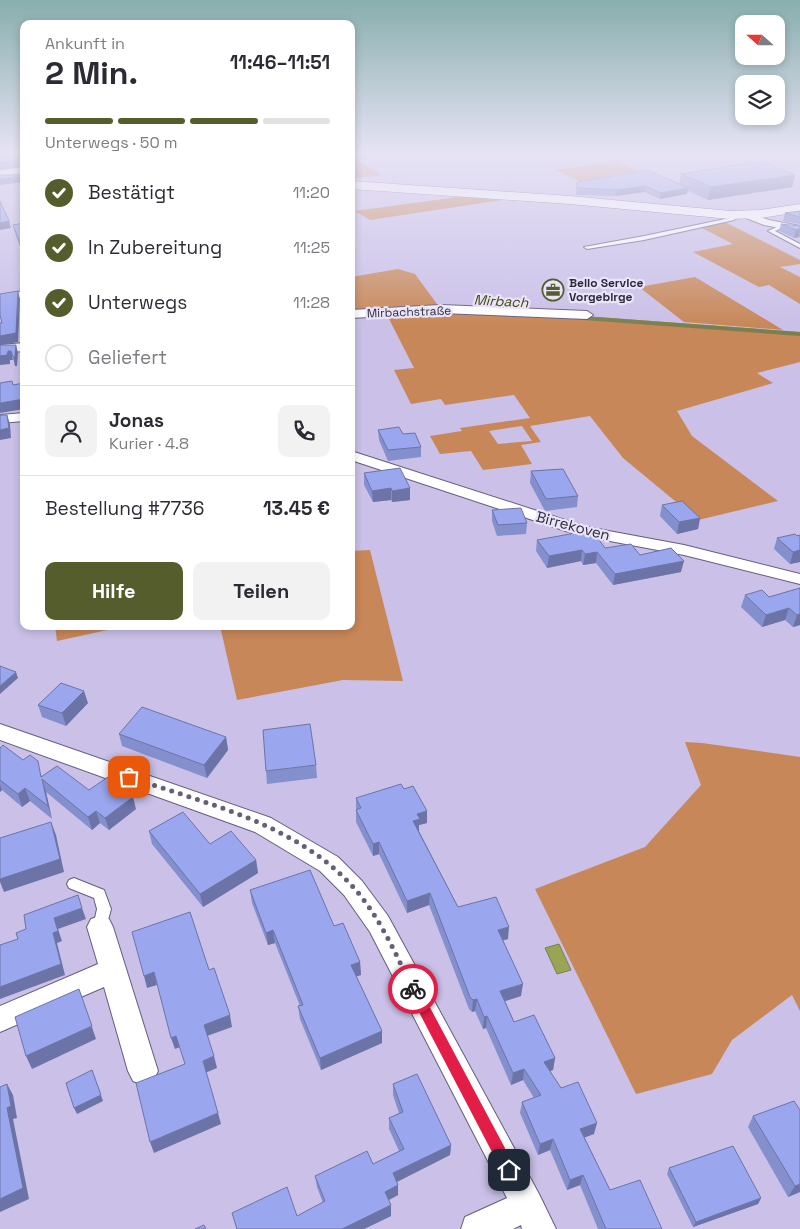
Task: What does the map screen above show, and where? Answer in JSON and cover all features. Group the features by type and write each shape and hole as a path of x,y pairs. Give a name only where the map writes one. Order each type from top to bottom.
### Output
{"street":[{"path":"694,211 743,216 800,229"},
{"path":"743,216 776,211"},
{"path":"0,298 20,295"},
{"name":"Mirbachstraße","path":"355,314 441,309 587,315"},
{"path":"0,349 20,347"},
{"path":"0,419 20,417"},
{"name":"Birrekoven","path":"355,456 584,532 684,550 800,579"},
{"path":"0,732 264,825 329,864 354,888 379,924 534,1217 477,1229"},
{"path":"100,927 143,1071"},
{"path":"0,1019 113,970"}],"lane":[{"path":"587,247 644,238 743,216"},
{"path":"783,226 771,231 800,246"},
{"path":"74,884 99,894 104,908 100,927"}],"shaded area":[{"path":"356,211 427,211 370,220"},
{"path":"725,222 800,260 800,264 780,267 800,277 800,304 769,285 759,287 693,252 733,244 698,226"},
{"path":"398,269 415,274 440,308 355,313 355,276"},
{"path":"695,277 783,330 684,322 639,287"},
{"path":"438,310 584,316 800,332 800,362 757,373 773,383 677,411 692,436 778,501 698,520 623,458 590,416 530,426 541,442 521,445 532,464 483,470 471,451 440,454 430,436 462,431 460,428 530,418 514,395 445,405 441,399 411,404 394,370 414,368 386,313","holes":["522,426 532,441 498,444 489,431"]},
{"path":"370,550 403,681 343,680 237,700 221,630 355,630 355,551"},
{"path":"56,630 108,630 57,641"},
{"path":"685,742 800,757 800,1011 792,995 732,1040 712,1074 636,1094 535,889 645,847 701,785"},
{"path":"559,944 571,970 557,974 545,948"}],"building":[{"path":"0,211 5,211 9,221 0,223"},
{"path":"800,211 800,217 785,213"},
{"path":"20,224 20,243 13,225"},
{"path":"781,224 800,226 800,229 796,230"},
{"path":"18,291 16,333 0,336 0,323 2,323 0,294"},
{"path":"0,345 16,345 15,357 13,357 11,351 8,351 7,355 0,356"},
{"path":"12,381 13,385 20,384 20,400 0,403 0,383"},
{"path":"0,415 7,415 9,428 0,430"},
{"path":"399,427 403,434 415,433 421,447 388,450 378,430"},
{"path":"400,468 410,488 392,491 391,488 372,491 364,473"},
{"path":"563,469 578,496 546,499 531,471"},
{"path":"682,501 700,518 679,522 662,505"},
{"path":"521,508 527,523 498,525 492,510"},
{"path":"592,530 605,548 631,544 640,555 671,548 684,561 615,574 597,552 585,554 582,550 549,556 537,540"},
{"path":"795,534 797,536 800,535 800,550 793,552 777,538"},
{"path":"800,588 800,614 797,615 789,608 766,615 745,595 762,590 769,597"},
{"path":"0,666 16,672 0,686"},
{"path":"61,683 84,691 62,713 38,705"},
{"path":"142,707 226,737 204,765 119,734"},
{"path":"310,724 316,765 266,771 263,730"},
{"path":"3,745 23,760 30,755 38,761 41,777 57,766 89,790 108,777 133,797 105,818 96,811 88,817 42,779 48,806 25,788 18,794 0,780 0,748"},
{"path":"401,784 404,789 413,786 427,811 417,814 420,819 413,821 458,907 496,897 509,927 498,930 523,984 500,991 514,1022 534,1015 555,1058 544,1062 561,1088 578,1082 597,1123 580,1129 610,1190 640,1180 662,1229 606,1229 583,1175 570,1180 553,1139 540,1144 522,1102 541,1095 524,1069 513,1073 487,1016 484,1017 477,999 473,1000 470,997 430,893 407,901 379,842 373,844 356,810 361,808 356,798"},
{"path":"183,812 210,844 231,831 256,860 200,894 149,831"},
{"path":"51,822 60,859 0,879 0,838"},
{"path":"310,870 334,926 343,923 360,962 351,965 382,1031 320,1058 298,1006 303,1005 273,930 266,933 250,890"},
{"path":"78,895 82,908 54,918 58,931 53,933 61,964 0,987 0,945 18,939 16,933 26,929 24,915"},
{"path":"190,912 209,970 214,968 230,1015 204,1025 214,1056 203,1061 218,1113 150,1142 136,1083 185,1064 176,1036 171,1038 154,972 144,976 132,932"},
{"path":"79,989 92,1026 26,1056 15,1017"},
{"path":"92,1070 101,1095 74,1108 66,1083"},
{"path":"417,1074 451,1145 393,1173 398,1185 385,1192 391,1205 342,1229 237,1229 232,1213 287,1187 297,1216 325,1201 315,1176 367,1151 373,1164 404,1149 389,1118 403,1112 393,1084"},
{"path":"7,1084 11,1106 7,1108 23,1188 0,1199 0,1087"},
{"path":"794,1101 800,1110 800,1184 795,1186 753,1116"},
{"path":"733,1146 761,1198 696,1222 669,1168"},
{"path":"204,1225 206,1229 195,1229"}],"waterway":[{"name":"Mirbach","path":"583,318 800,334"}],"way so far":[{"path":"129,777 264,825 287,837 329,864 354,888 379,924 413,989"}],"place":[{"name":"Bello Service Vorgebirge","path":"553,290"}],"route":[{"path":"413,989 509,1170"}]}
